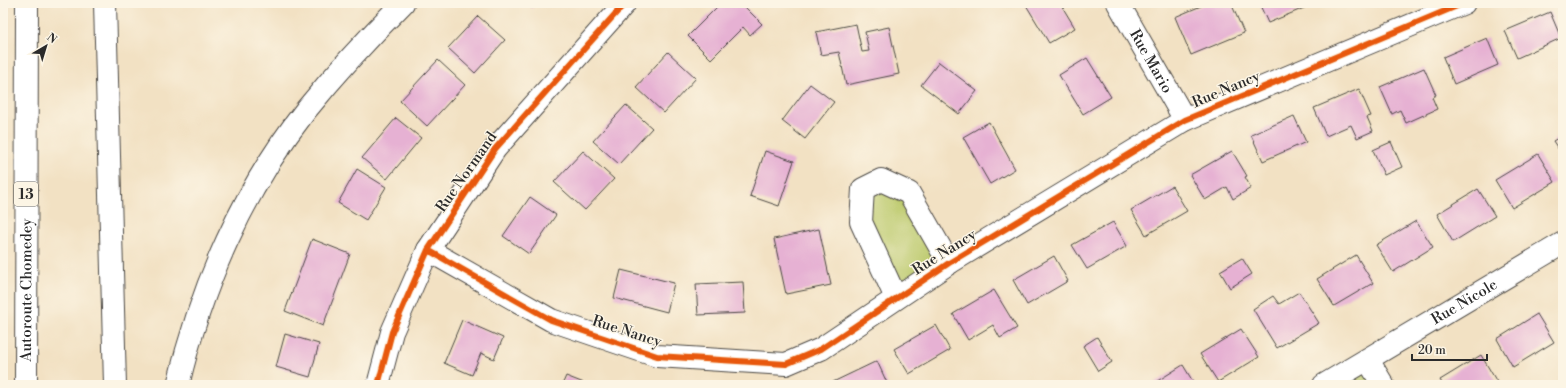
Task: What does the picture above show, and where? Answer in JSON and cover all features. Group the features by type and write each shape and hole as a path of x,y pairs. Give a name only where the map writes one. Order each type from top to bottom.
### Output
{"main road":[{"name":"Autoroute Chomedey","path":"26,385 27,3"},
{"path":"105,3 115,385"},
{"path":"178,385 202,305 214,272 244,208 266,169 284,140 310,106 365,42 403,3"},
{"name":"Rue Normand","path":"378,385 392,332 428,250 495,149 625,3"},
{"name":"Rue Mario","path":"1118,3 1185,120"},
{"name":"Rue Nancy","path":"428,250 551,320 657,356 786,364 822,349 949,263 1185,120 1464,3"},
{"name":"Rue Nancy","path":"896,298 861,222 863,189 881,180 909,193 949,263"},
{"name":"Rue Nicole","path":"1324,385 1563,243"},
{"path":"1368,360 1383,385"}],"green space":[{"path":"863,189 909,193 949,263 896,298 861,222"},
{"path":"1368,360 1383,385 1324,385"}],"building":[{"path":"526,3 537,3 532,8"},
{"path":"721,3 741,3 762,24 750,35 743,27 711,59 688,36"},
{"path":"1029,3 1060,3 1075,28 1049,43 1026,5"},
{"path":"1208,3 1231,3 1244,33 1191,55 1175,17"},
{"path":"1259,3 1316,3 1268,23"},
{"path":"1550,12 1561,38 1517,58 1505,31"},
{"path":"478,16 505,40 475,73 448,48"},
{"path":"856,24 862,52 869,51 865,32 889,27 899,74 846,85 839,52 821,55 816,32"},
{"path":"1487,38 1498,65 1454,84 1443,57"},
{"path":"668,52 696,78 664,113 636,87"},
{"path":"1087,58 1111,97 1083,114 1059,75"},
{"path":"438,60 465,85 427,126 400,101"},
{"path":"939,62 977,91 959,114 921,85"},
{"path":"1424,68 1436,95 1432,97 1437,109 1406,123 1400,110 1392,114 1380,87"},
{"path":"810,84 834,102 805,139 782,121"},
{"path":"1359,89 1371,116 1367,117 1373,131 1357,138 1351,125 1326,136 1314,108"},
{"path":"626,105 652,128 619,164 593,141"},
{"path":"1294,116 1306,142 1263,161 1251,135"},
{"path":"396,118 421,138 387,179 362,158"},
{"path":"989,122 1015,169 990,184 963,137"},
{"path":"1563,135 1563,156 1553,141"},
{"path":"1391,142 1402,167 1384,175 1373,150"},
{"path":"583,151 614,179 585,210 554,182"},
{"path":"765,151 794,161 779,206 750,196"},
{"path":"1232,151 1247,176 1245,177 1251,188 1233,199 1227,187 1205,200 1190,175"},
{"path":"1538,154 1555,182 1512,208 1495,180"},
{"path":"357,169 386,187 366,220 338,203"},
{"path":"1172,186 1187,211 1146,235 1131,210"},
{"path":"1478,189 1495,216 1453,242 1437,214"},
{"path":"530,197 556,215 529,254 503,236"},
{"path":"1416,221 1433,247 1393,272 1376,245"},
{"path":"1113,222 1127,246 1087,269 1072,245"},
{"path":"819,229 831,285 786,294 774,239"},
{"path":"312,239 350,254 323,326 285,311"},
{"path":"1356,255 1373,283 1334,306 1317,279"},
{"path":"1054,256 1068,281 1027,305 1013,280"},
{"path":"1242,258 1252,274 1230,288 1220,271"},
{"path":"621,270 674,283 667,312 614,298"},
{"path":"743,282 745,313 698,315 696,284"},
{"path":"994,290 1017,328 1000,338 993,325 968,340 953,314"},
{"path":"1299,292 1319,323 1277,348 1253,309 1273,296 1279,304"},
{"path":"1563,307 1563,317 1559,310"},
{"path":"1537,314 1554,342 1513,367 1497,339"},
{"path":"462,320 503,338 494,359 481,353 472,375 444,363"},
{"path":"936,325 950,350 909,374 894,349"},
{"path":"1241,329 1259,357 1218,382 1200,354"},
{"path":"285,334 319,344 310,377 276,367"},
{"path":"1097,337 1112,362 1098,371 1083,346"},
{"path":"1481,355 1497,382 1491,385 1443,385 1440,380"},
{"path":"877,361 888,385 834,385 833,382"},
{"path":"1183,365 1195,385 1151,385"},
{"path":"566,376 589,385 562,385"}],"cycle path":[{"path":"378,385 392,332 428,250 495,149 625,3"},
{"path":"428,250 551,320 657,356 786,364 821,349 949,263 1185,120 1464,3"}]}
